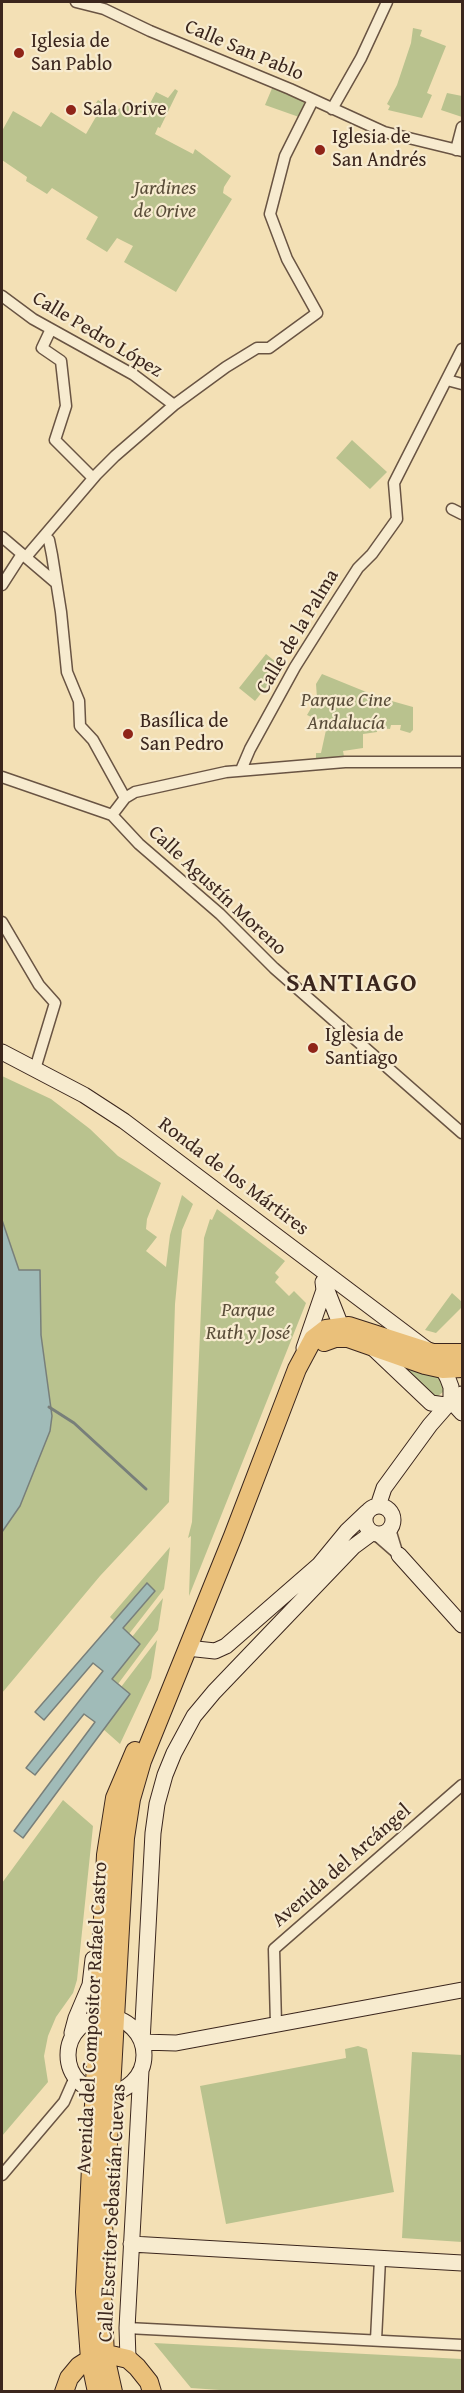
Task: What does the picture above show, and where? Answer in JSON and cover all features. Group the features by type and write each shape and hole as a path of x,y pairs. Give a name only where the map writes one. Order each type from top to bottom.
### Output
{"main road":[{"path":"341,1327 372,1347 415,1363 443,1369 462,1368"},
{"path":"341,1327 360,1328 429,1352 462,1353"},
{"path":"297,1369 319,1345 335,1338 341,1327"},
{"name":"Avenida del Compositor Rafael Castro","path":"97,2391 103,2092 107,2017 127,1817 142,1761 233,1536 297,1369"},
{"name":"Avenida del Compositor Rafael Castro","path":"107,2017 106,1855 115,1798 133,1755 185,1652"},
{"path":"64,2391 74,2370 97,2357 128,2359 144,2374 152,2391"},
{"name":"Avenida del Compositor Rafael Castro","path":"97,2357 113,2391"}],"street":[{"name":"Calle San Pablo","path":"75,2 105,5 150,31 384,132 459,150"},
{"path":"332,108 361,58 387,2"},
{"path":"2,585 24,556 114,456 174,405 226,367 257,348 269,348 317,313 287,259 270,214 285,156 313,100"},
{"path":"459,150 462,127"},
{"name":"Calle Pedro López","path":"2,296 51,330 134,375 174,405"},
{"path":"51,330 42,348 61,361 66,406 55,436 59,444 93,478"},
{"path":"462,349 444,385 462,384"},
{"name":"Calle de la Palma","path":"241,770 295,667 358,568 372,554 397,519 394,483 444,385"},
{"path":"44,536 49,540 61,612 67,672 79,701 80,726 93,740 125,798"},
{"path":"2,537 56,583"},
{"path":"2,777 112,815 125,798 135,792 226,772 345,762 462,762"},
{"name":"Calle Agustín Moreno","path":"112,815 139,844 219,914 274,968 462,1133"},
{"path":"2,922 39,985 55,1003 35,1069"},
{"name":"Ronda de los Mártires","path":"2,1052 84,1095 124,1121 429,1352 443,1369"},
{"path":"310,1260 323,1282 341,1327"},
{"path":"297,1369 324,1290 323,1282"},
{"path":"341,1327 338,1309 345,1299 357,1298"},
{"path":"372,1347 432,1403 440,1405 457,1397"},
{"path":"443,1369 462,1413"},
{"path":"457,1397 430,1425 384,1488 364,1522 374,1534 399,1555 462,1624"},
{"path":"185,1652 209,1652 226,1646 319,1566 347,1531 372,1509"},
{"path":"372,1509 390,1512 393,1520 390,1529 399,1555"},
{"path":"142,2042 153,1833 157,1804 174,1753 194,1716 214,1692 353,1547 374,1534 383,1534 390,1529"},
{"name":"Avenida del Arcángel","path":"276,2024 274,1949 462,1785"},
{"name":"Avenida del Compositor Rafael Castro","path":"75,2077 69,2065 70,2040 76,2018 90,1985 95,1923 105,1895"},
{"path":"142,2042 176,2043 462,1990"},
{"path":"70,2040 84,2023 107,2017 126,2022 136,2031 142,2042"},
{"name":"Calle Escritor Sebastián Cuevas","path":"128,2359 127,2328 131,2244 141,2070 144,2061 142,2042"},
{"path":"2,2175 64,2103 75,2077 82,2085 103,2092 129,2085 141,2070"},
{"path":"131,2244 462,2263"},
{"path":"376,2340 380,2259"},
{"path":"127,2328 462,2345"}],"green space":[{"path":"413,28 422,30 420,36 446,46 427,93 432,95 422,118 388,110 390,106 387,104 397,85 411,43"},
{"path":"273,86 307,100 299,117 265,105"},
{"name":"Jardines de Orive","path":"175,89 178,91 155,134 193,154 195,149 231,176 223,193 232,199 176,292 124,262 133,246 117,238 107,252 86,239 98,217 52,188 47,194 26,181 27,177 2,160 2,131 13,111 41,127 51,112 86,134 97,115 91,111 98,100 116,111 128,102 146,111 156,92 168,98"},
{"path":"447,93 462,96 462,117 441,110"},
{"path":"352,440 387,472 370,489 336,458"},
{"path":"266,654 282,667 255,701 239,688"},
{"name":"Parque Cine Andalucía","path":"322,674 381,698 413,707 413,730 410,733 400,730 401,725 391,725 390,729 377,728 377,732 363,734 363,748 343,751 345,762 316,762 316,753 321,753 326,730 321,729 322,722 307,715 317,698 316,684"},
{"path":"2,1076 51,1099 90,1129 118,1156 161,1183 147,1219 146,1229 157,1237 146,1251 166,1267 170,1235 182,1195 193,1204 182,1230 175,1304 169,1502 100,1576 2,1693 2,1532 20,1506 52,1416 41,1335 40,1271 19,1270 2,1220"},
{"name":"Parque Ruth y José","path":"217,1209 285,1261 275,1273 279,1277 275,1282 289,1296 294,1291 306,1303 189,1596 191,1536 188,1538 192,1522 204,1238 210,1219 212,1220"},
{"path":"452,1293 462,1302 462,1307 436,1333 425,1330"},
{"path":"399,1365 439,1376 444,1386 443,1392 438,1396 431,1395"},
{"path":"170,1547 164,1589 129,1634 123,1628 155,1591 146,1584 114,1621 110,1617"},
{"path":"163,1598 158,1630 118,1684 112,1679 140,1644 132,1637"},
{"path":"157,1640 151,1678 120,1744 103,1729 129,1694 121,1687"},
{"path":"63,1800 93,1826 77,1980 73,1993 56,2017 48,2036 44,2056 48,2082 2,2136 2,1883"},
{"path":"358,2046 367,2049 394,2192 226,2224 200,2086 346,2058 345,2049"},
{"path":"412,2052 462,2055 462,2242 402,2238"},
{"path":"154,2343 462,2359 462,2391 248,2392 191,2388"}],"water":[{"path":"2,1220 19,1270 40,1270 41,1335 52,1416 50,1431 20,1506 2,1532"},
{"path":"147,1583 155,1591 123,1628 140,1644 112,1679 130,1694 23,1838 14,1831 95,1722 84,1714 35,1775 26,1768 103,1671 93,1663 44,1720 35,1712"}],"waterway":[{"path":"49,1407 74,1423 146,1489"}],"place":[{"name":"Iglesia de San Pablo","path":"19,53"},
{"name":"Sala Orive","path":"71,110"},
{"name":"Iglesia de San Andrés","path":"320,150"},
{"name":"Basílica de San Pedro","path":"128,734"},
{"name":"Iglesia de Santiago","path":"313,1048"}],"district":[{"name":"SANTIAGO","path":"352,984"}]}
